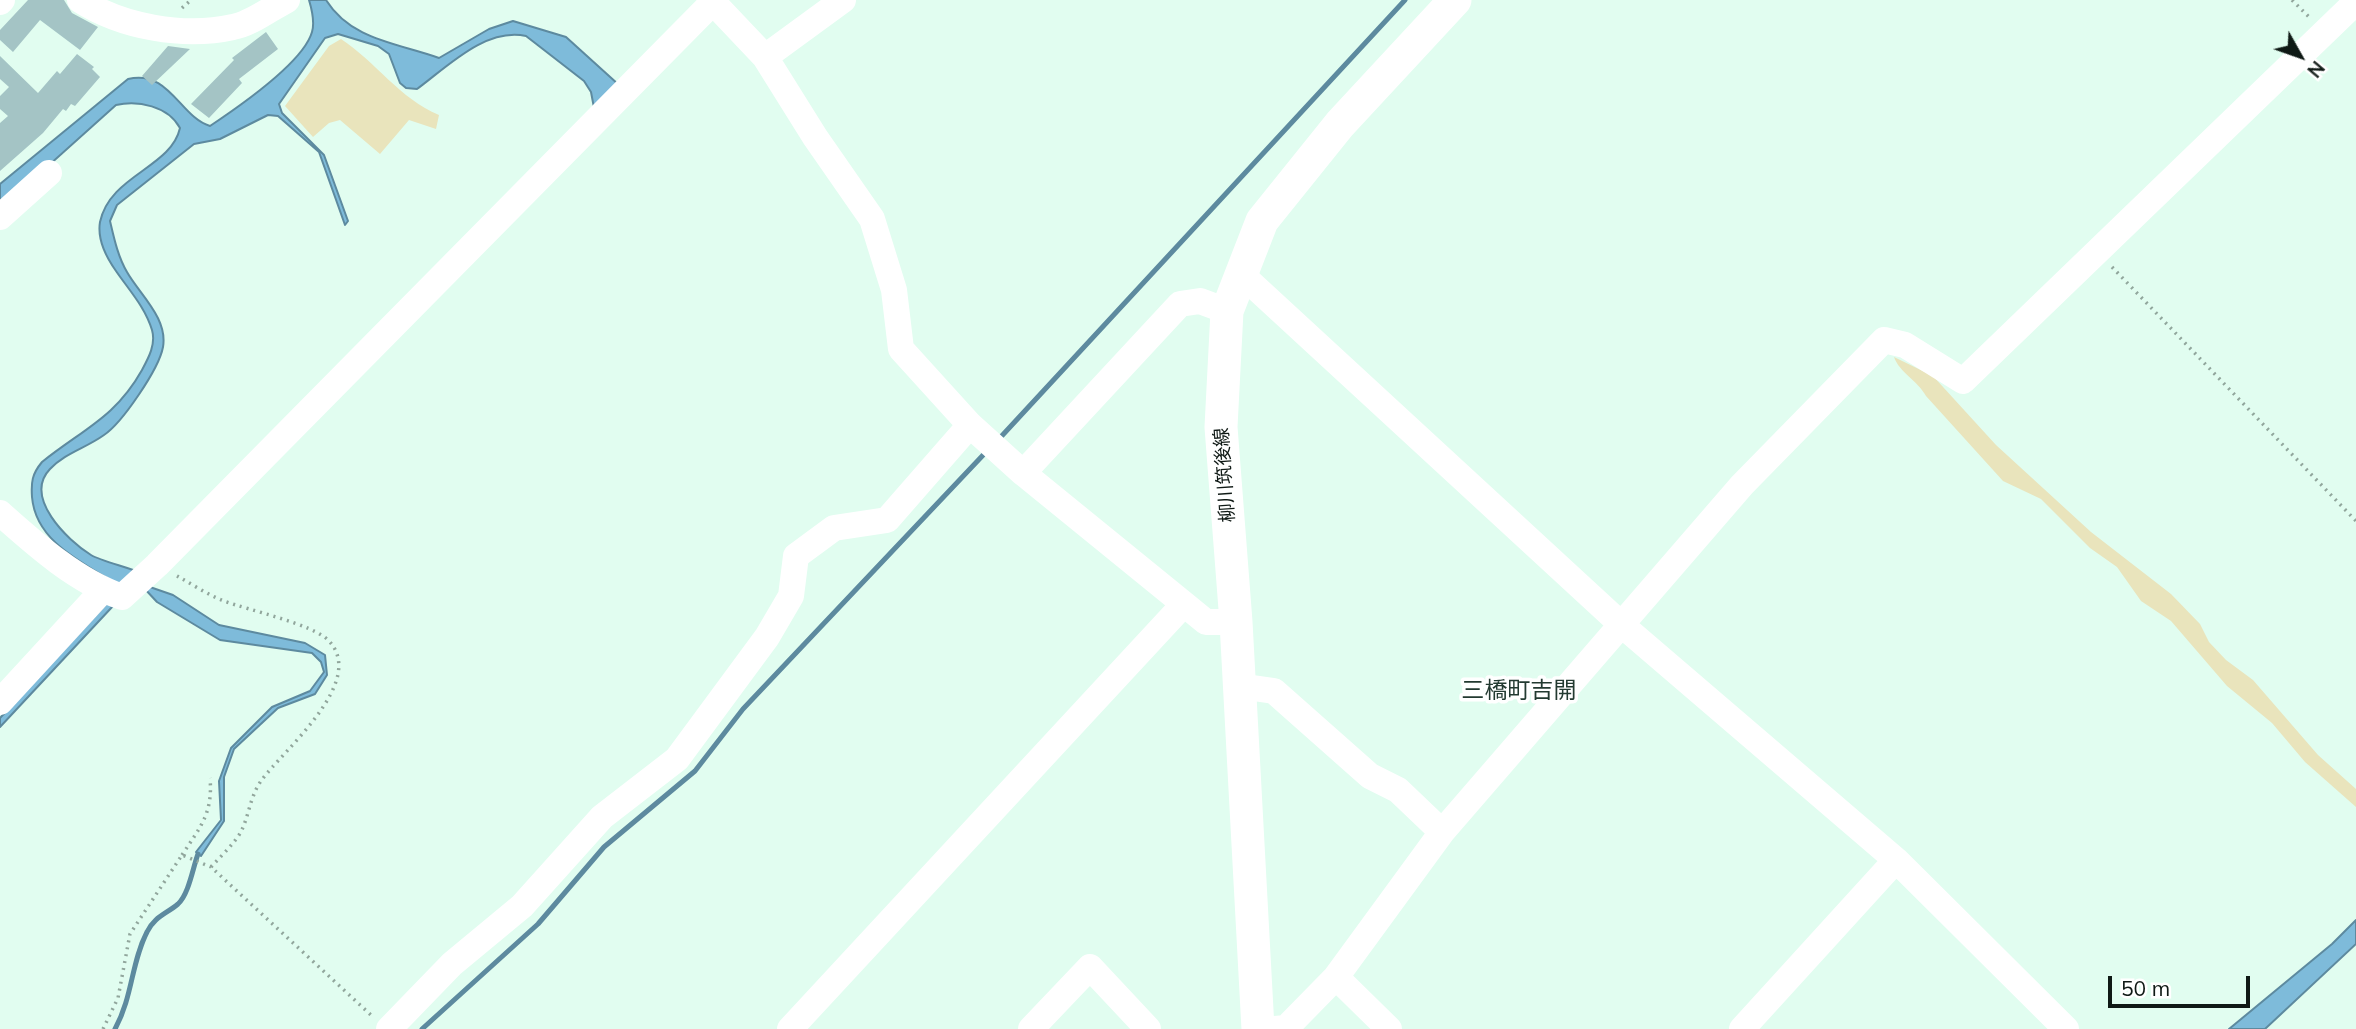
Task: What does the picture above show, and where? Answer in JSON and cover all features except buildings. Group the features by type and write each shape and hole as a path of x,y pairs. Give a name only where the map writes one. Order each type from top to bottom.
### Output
{"main road":[{"name":"柳川筑後線","path":"1258,1029 1236,622 1221,427 1227,311 1262,221 1340,124 1455,0"}],"street":[{"path":"80,0 102,15 164,30 235,27 287,0"},
{"path":"765,57 843,0"},
{"path":"0,513 38,547 103,590 122,597 157,565 712,1 765,57 815,137 872,219 894,290 901,349 970,425 1023,473 1206,622 1236,622"},
{"path":"1275,1029 1286,1028 1336,977 1442,832 1623,626 1742,485 1884,340 1905,345 1963,381 2356,2"},
{"path":"0,217 49,173"},
{"path":"1241,274 1623,626 1896,860 2066,1029"},
{"path":"1023,473 1180,304 1200,301 1227,311"},
{"path":"383,1025 522,906 602,817 677,758 767,637 791,596 796,556 834,528 887,520 970,425"},
{"path":"0,702 103,590"},
{"path":"790,1029 1184,604"},
{"path":"1239,686 1274,691 1370,776 1398,790 1442,832"},
{"path":"1742,1029 1896,860"},
{"path":"1031,1029 1090,967 1148,1029"},
{"path":"1336,977 1389,1029"}],"path":[{"path":"2096,251 2356,521"},
{"path":"157,565 221,600 328,639 337,654 331,695 321,713 260,782 250,800 240,834 211,867"},
{"path":"103,1029 118,998 130,934 207,816 212,799 210,778"},
{"path":"182,855 211,867 383,1025"}],"shaded area":[{"path":"341,39 412,100 439,115 436,129 409,120 380,154 340,120 329,123 313,137 285,106 329,46"},
{"path":"1894,357 1933,376 1996,445 2091,532 2171,594 2200,624 2209,642 2226,660 2253,680 2318,755 2356,789 2356,807 2305,762 2272,723 2227,686 2171,621 2141,601 2117,567 2090,548 2041,499 2003,481"}],"water":[{"path":"309,0 326,0 348,24 362,32 439,58 489,29 513,21 566,37 619,85 595,113 591,92 584,81 526,36 511,35 482,43 454,60 417,89 406,88 400,83 389,54 378,46 338,34 325,38 279,104 282,113 324,155 348,221 345,225 319,152 278,116 268,115 220,139 194,144 117,205 110,221 119,254 127,272 157,317 163,336 163,347 155,368 130,408 104,435 56,463 43,480 42,492 51,517 81,548 95,557 141,573 124,589 66,552 54,541 36,514 32,482 42,462 97,422 121,400 149,355 153,340 152,330 141,306 106,254 101,242 100,222 115,193 165,153 180,128 168,114 152,106 134,103 116,105 0,209 0,184 128,79 154,81 173,95 190,113 210,126 268,84 296,57 312,32 313,20"},
{"path":"147,586 173,595 219,625 305,643 325,655 327,675 315,694 278,708 234,749 224,777 224,821 201,856 196,852 221,820 219,781 231,748 272,707 310,691 324,672 321,662 312,653 220,640 157,602 144,588"},
{"path":"109,601 113,606 0,727 0,718"},
{"path":"2356,920 2356,944 2265,1029 2229,1029 2332,944"}],"waterway":[{"path":"998,440 1405,0"},
{"path":"422,1029 538,924 604,847 695,771 743,709 986,452"},
{"path":"115,1029 147,932 157,919 182,900 198,854"}],"district":[{"name":"三橋町吉開","path":"1519,691"}]}
